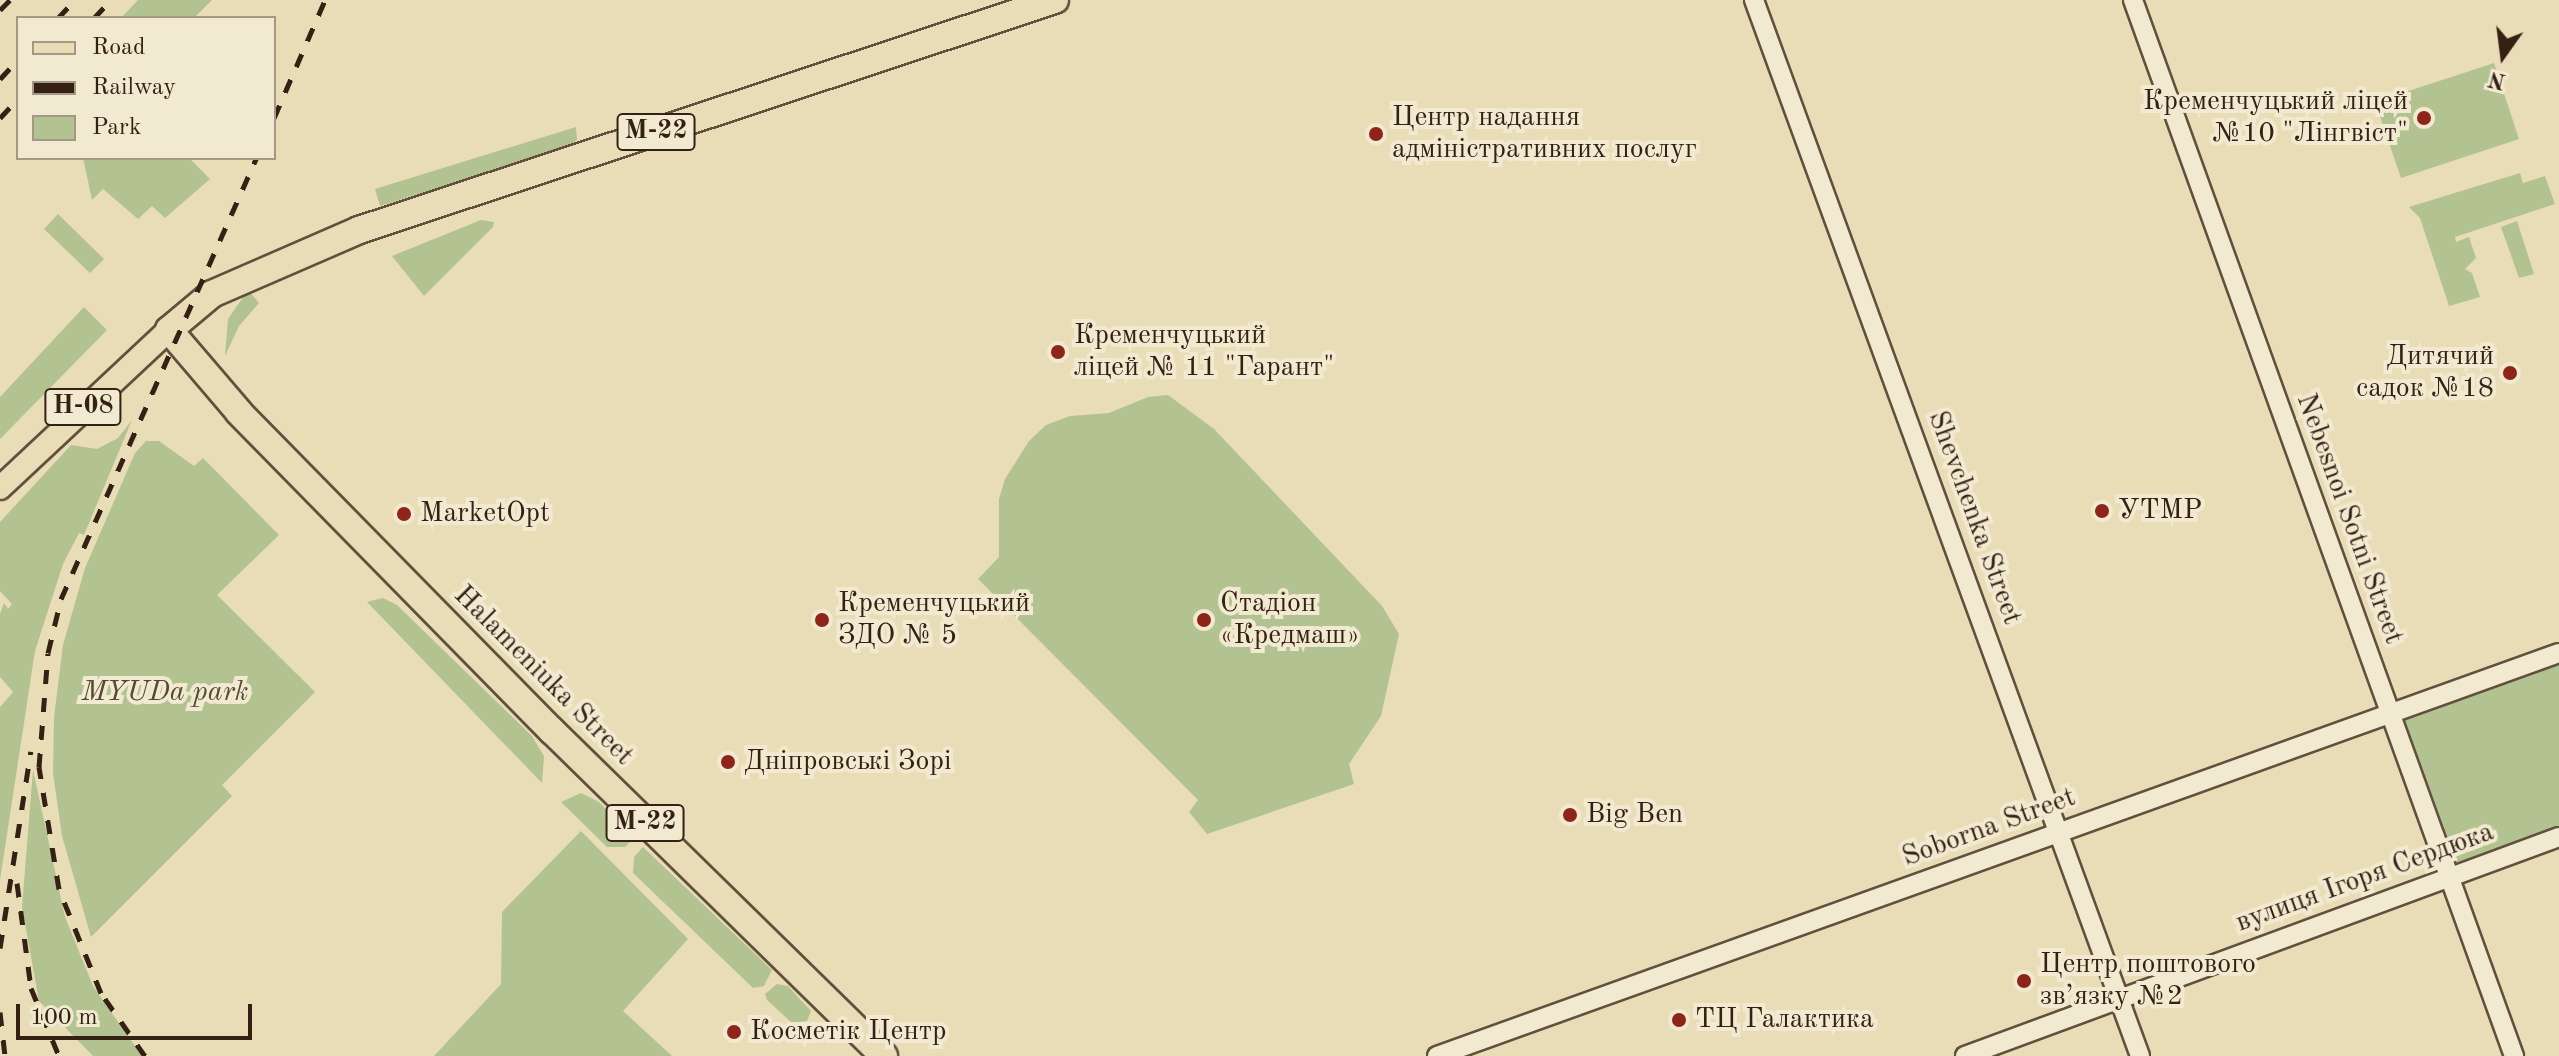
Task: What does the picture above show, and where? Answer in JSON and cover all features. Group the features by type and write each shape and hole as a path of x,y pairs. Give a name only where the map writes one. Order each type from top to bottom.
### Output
{"highway":[{"name":"М-22","path":"169,330 212,294 359,230 1055,0"},
{"name":"Halameniuka Street","path":"169,330 239,412 552,731 884,1056"}],"main road":[{"name":"Н-08","path":"0,488 169,330"}],"street":[{"name":"Shevchenka Street","path":"1754,0 2140,1056"},
{"name":"Nebesnoi Sotni Street","path":"2133,0 2514,1056"},
{"name":"Soborna Street","path":"1437,1056 2559,653"},
{"name":"вулиця Ігоря Сердюка","path":"1965,1056 2559,837"}],"green space":[{"path":"138,0 212,0 196,16 123,16"},
{"path":"2494,63 2519,139 2401,178 2375,102"},
{"path":"576,127 577,140 565,148 380,206 375,189"},
{"path":"83,160 191,160 210,179 165,218 152,206 138,219 103,189 92,200"},
{"path":"2520,173 2523,183 2545,176 2555,204 2455,237 2456,242 2469,237 2476,258 2465,269 2472,273 2480,297 2449,306 2420,218 2409,207"},
{"path":"58,214 104,259 90,273 44,229"},
{"path":"481,220 494,222 493,227 424,296 392,256"},
{"path":"2517,221 2534,274 2519,278 2501,227"},
{"path":"248,290 259,303 239,326 225,356 228,319"},
{"path":"84,307 107,330 0,439 0,397"},
{"name":"Стадіон «Кредмаш»","path":"1168,395 1214,429 1382,606 1399,634 1381,716 1349,764 1354,784 1207,834 1189,812 1198,800 978,579 999,557 999,499 1005,479 1029,441 1046,425 1070,416 1109,413 1148,397"},
{"path":"132,420 84,535 79,533 63,564 35,651 0,880 0,707 13,692 0,677 0,614 4,603 8,609 12,604 0,591 0,522 71,445 97,449 118,438"},
{"name":"MYUDa park","path":"146,441 159,441 194,466 203,458 279,535 217,595 315,692 222,785 232,796 91,937 62,836 53,773 54,717 63,645 85,568 135,453"},
{"path":"383,598 397,605 532,736 544,756 542,783 367,602"},
{"path":"2559,654 2559,837 2460,873 2402,712"},
{"path":"33,770 65,917 93,986 142,1056 93,1056 39,1001 22,907"},
{"path":"581,793 599,802 634,838 625,847 607,847 561,802"},
{"path":"581,831 688,939 623,1011 672,1056 434,1056 501,984 502,912"},
{"path":"643,847 772,970 764,986 753,988 633,873 634,857"},
{"path":"777,984 788,986 811,1011 807,1021 792,1023 767,1000 765,994"}],"railway":[{"path":"0,10 10,0"},
{"path":"60,16 75,0"},
{"path":"96,16 111,0"},
{"path":"276,113 325,0"},
{"path":"0,79 16,62"},
{"path":"0,118 16,101"},
{"path":"145,1056 101,993 59,889 39,767 48,653 61,599 255,160"},
{"path":"0,948 31,751"},
{"path":"17,883 31,988 59,1056"},
{"path":"0,1012 5,1056"}],"place":[{"name":"Кременчуцький ліцей №10 \"Лінгвіст\"","path":"2424,118"},
{"name":"Центр надання адміністративних послуг","path":"1376,134"},
{"name":"Кременчуцький ліцей № 11 \"Гарант\"","path":"1058,352"},
{"name":"Дитячий садок №18","path":"2510,373"},
{"name":"УТМР","path":"2102,511"},
{"name":"MarketOpt","path":"404,514"},
{"name":"Кременчуцький ЗДО № 5","path":"822,620"},
{"name":"Стадіон «Кредмаш»","path":"1204,620"},
{"name":"Дніпровські Зорі","path":"728,762"},
{"name":"Big Ben","path":"1570,815"},
{"name":"Центр поштового зв’язку №2","path":"2024,981"},
{"name":"ТЦ Галактика","path":"1679,1020"},
{"name":"Косметік Центр","path":"734,1032"}]}
